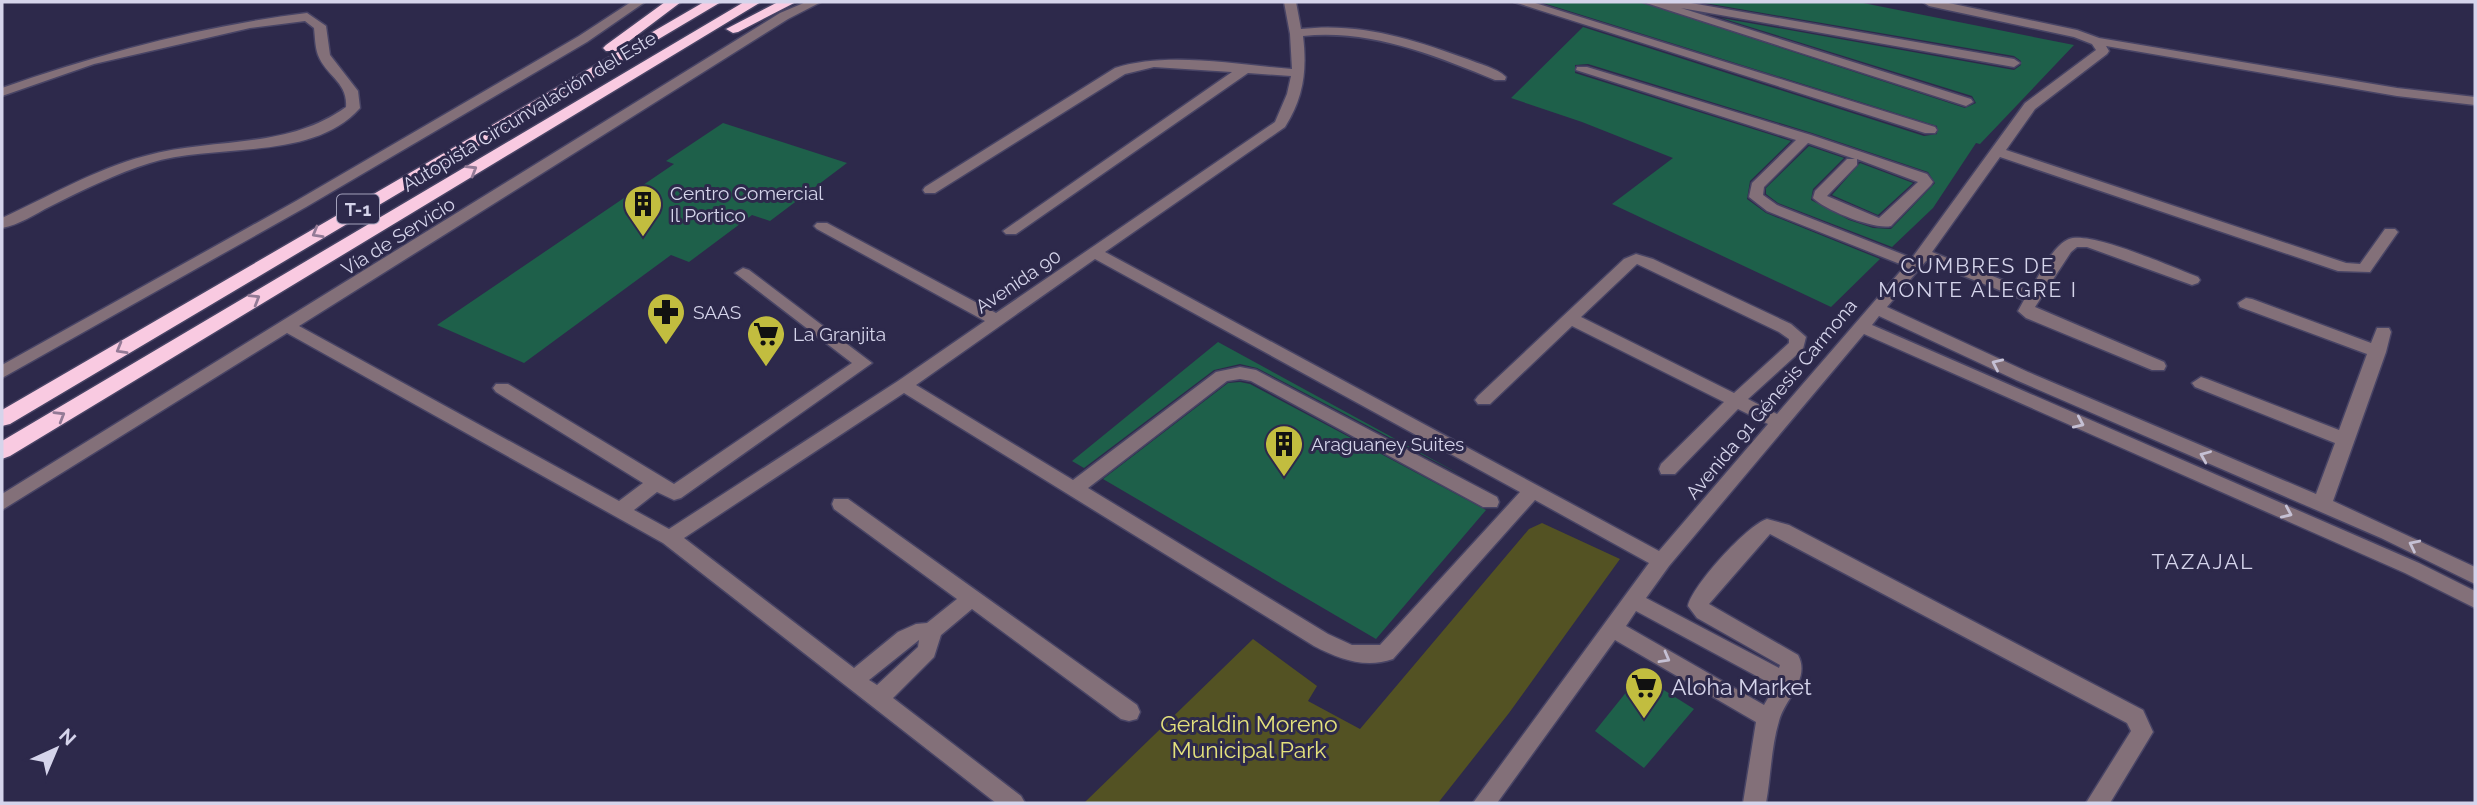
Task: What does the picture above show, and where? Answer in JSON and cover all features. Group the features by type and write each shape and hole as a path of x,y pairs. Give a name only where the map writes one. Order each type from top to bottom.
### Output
{"highway":[{"path":"556,93 612,47 674,2"},
{"name":"Autopista Circunvalación del Este","path":"2,419 714,2"},
{"name":"Autopista Circunvalación del Este","path":"2,451 754,2"},
{"path":"587,101 789,2"}],"street":[{"path":"5,367 325,190 583,39 639,2"},
{"name":"Vía de Servicio","path":"2,503 784,16 815,2"},
{"name":"Avenida 90","path":"670,538 904,385 1280,124 1289,109 1300,73 1297,33 1290,2"},
{"path":"1520,2 1930,130"},
{"path":"1649,2 1966,102"},
{"path":"1666,2 2014,62"},
{"path":"1929,2 2077,34 2096,41 2397,92 2475,101"},
{"path":"2,92 90,61 250,24 307,17 320,26 325,57 347,81 355,96 353,108 325,127 298,136 152,158 127,166 2,224"},
{"path":"1297,33 1324,28 1374,34 1422,46 1500,77"},
{"name":"Avenida 91 Génesis Carmona","path":"1484,803 1662,561 1918,259 1999,152 2030,106 2103,51 2096,41"},
{"path":"930,190 1128,68 1154,64 1300,73"},
{"path":"1012,231 1247,68"},
{"path":"1582,69 1805,138 1757,186 1756,197 1773,208 2034,298"},
{"path":"1806,138 1911,172 1926,182 1886,223 1877,223 1820,198 1852,162"},
{"path":"1999,152 2344,268 2364,268 2390,232"},
{"path":"822,226 997,321"},
{"path":"2158,366 2026,311 2065,248 2073,243 2088,242 2192,280"},
{"path":"1095,253 1662,561"},
{"path":"1484,400 1629,262 1636,259 1786,328 1798,337 1797,345 1668,469"},
{"path":"502,388 674,493 864,363 743,274"},
{"path":"2246,303 2378,352"},
{"path":"1876,308 2022,376 2388,533 2475,576"},
{"path":"1570,318 1779,422"},
{"path":"1860,326 2412,568 2475,600"},
{"path":"288,327 670,538 1013,803"},
{"path":"2322,505 2383,332"},
{"path":"1074,489 1222,376 1240,373 1256,376 1490,502"},
{"path":"2201,383 2346,440"},
{"path":"904,385 1321,640 1351,655 1369,657 1386,653 1532,491"},
{"path":"621,510 657,482"},
{"path":"841,505 1129,712"},
{"path":"1755,803 1768,718 1788,683 1791,661 1704,612 1698,606 1700,597 1767,526 1782,530 2135,717 2143,732 2098,803"},
{"path":"879,697 927,651 932,631 972,597"},
{"path":"1633,600 1788,683"},
{"path":"1613,629 1768,718"},
{"path":"855,679 905,638 916,632 932,631"}],"green space":[{"name":"Geraldin Moreno Municipal Park","path":"1542,523 1620,559 1509,713 1438,803 1084,803 1253,639 1317,686 1308,701 1360,729 1529,529"}],"building":[{"path":"1540,2 1640,2 1965,108 1976,103 1972,96 1721,18 2014,70 2021,65 2021,61 2014,56 1699,2 1858,2 2074,45 1980,144 1976,143 1933,208 1892,247 1778,203 1766,194 1766,188 1809,146 1844,158 1813,189 1811,200 1849,220 1873,228 1891,229 1935,183 1928,172 1588,64 1575,65 1575,73 1791,141 1750,181 1747,199 1766,213 1880,259 1831,307 1612,204 1673,158 1582,122 1511,98 1583,27 1924,136 1937,134 1937,126"},
{"name":"Centro Comercial Il Portico","path":"723,123 847,163 770,221 752,215 689,262 671,255 524,363 437,325 674,164 666,161"},
{"path":"1860,163 1913,183 1878,215 1832,195"},
{"path":"1218,342 1465,477 1257,368 1240,364 1214,370 1084,468 1072,461"},
{"name":"Araguaney Suites","path":"1228,383 1250,384 1486,510 1376,639 1103,479"},
{"name":"Aloha Market","path":"1640,675 1694,709 1644,768 1595,731"}],"place":[{"name":"Centro Comercial Il Portico","path":"643,238"},
{"name":"SAAS","path":"666,346"},
{"name":"La Granjita","path":"766,368"},
{"name":"Araguaney Suites","path":"1284,478"},
{"name":"Aloha Market","path":"1644,720"}],"district":[{"name":"CUMBRES DE MONTE ALEGRE I","path":"1978,277"},
{"name":"TAZAJAL","path":"2203,561"}]}
